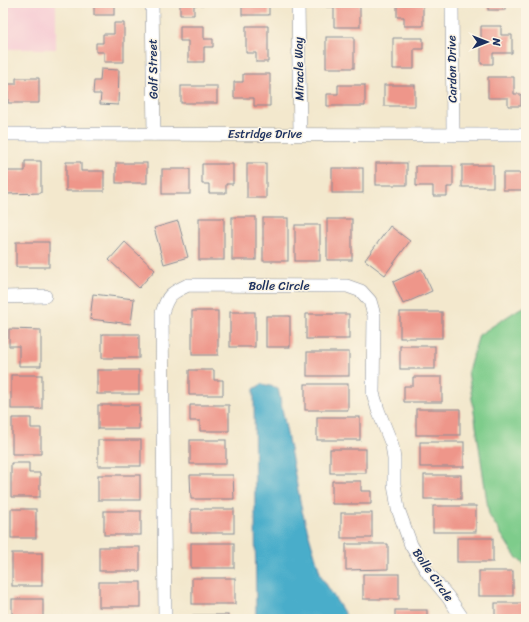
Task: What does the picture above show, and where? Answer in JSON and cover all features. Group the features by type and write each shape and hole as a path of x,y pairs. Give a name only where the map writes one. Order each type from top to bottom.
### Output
{"street":[{"name":"Golf Street","path":"152,3 154,134"},
{"name":"Miracle Way","path":"298,3 300,134"},
{"name":"Cardon Drive","path":"452,3 453,134"},
{"name":"Estridge Drive","path":"3,134 526,135"},
{"name":"Bolle Circle","path":"165,619 162,313 166,300 176,291 188,285 220,285 347,286 361,291 370,302 374,315 373,392 378,410 392,445 394,459 394,484 398,509 411,545 428,573 448,597 463,619"},
{"path":"3,296 45,296"}],"shaded area":[{"path":"3,3 56,3 56,49 3,49"}],"green space":[{"path":"526,306 526,566 515,556 489,515 468,371 479,335"}],"water":[{"path":"262,384 278,388 302,511 321,576 348,619 256,619 254,389"}],"building":[{"path":"94,3 114,3 114,15 94,15"},
{"path":"180,3 203,3 203,5 194,5 194,15 180,15"},
{"path":"242,3 269,3 269,15 242,15"},
{"path":"326,3 360,4 360,27 334,27 334,7 326,7"},
{"path":"397,3 423,3 423,26 404,26 404,17 397,17"},
{"path":"488,3 505,3 505,10 488,10"},
{"path":"114,23 124,23 124,62 104,62 104,52 96,52 96,43 103,43 103,34 114,34"},
{"path":"180,26 204,26 204,39 213,39 213,47 204,47 204,62 188,62 188,41 180,41"},
{"path":"246,26 268,26 268,62 256,62 256,53 246,53"},
{"path":"481,26 501,26 501,35 512,35 512,53 493,53 493,64 481,64"},
{"path":"326,37 354,37 354,68 326,68"},
{"path":"393,38 423,38 423,49 414,49 414,69 393,69"},
{"path":"101,69 119,70 118,105 100,104 101,94 93,94 94,81 100,81"},
{"path":"243,74 270,74 270,106 254,106 254,98 234,98 234,82 243,82"},
{"path":"488,77 514,77 514,94 521,94 521,106 508,106 508,98 488,98"},
{"path":"16,78 39,78 39,103 8,103 8,84 16,84"},
{"path":"338,85 365,85 365,106 327,106 327,94 338,94"},
{"path":"384,85 415,85 415,106 384,106"},
{"path":"181,86 217,86 217,103 181,103"},
{"path":"25,161 41,161 41,193 7,194 7,171 25,171"},
{"path":"66,162 81,162 81,171 104,171 104,191 66,191"},
{"path":"116,163 147,163 147,183 116,183"},
{"path":"247,163 266,163 266,198 247,198"},
{"path":"376,163 407,163 407,185 376,185"},
{"path":"202,164 233,164 233,184 226,184 226,193 209,193 209,184 202,184"},
{"path":"524,164 526,164 526,190 503,190 503,173 524,173"},
{"path":"462,165 493,165 493,187 462,187"},
{"path":"416,166 453,166 453,187 447,187 447,196 433,196 433,186 416,186"},
{"path":"332,168 363,168 363,193 332,193"},
{"path":"162,169 190,169 190,194 162,194"},
{"path":"232,217 256,217 256,260 232,260"},
{"path":"199,218 224,218 224,260 199,260"},
{"path":"263,218 288,218 288,261 263,261"},
{"path":"327,219 352,219 352,260 327,260"},
{"path":"178,221 188,257 164,264 154,228"},
{"path":"295,225 320,225 320,261 295,261"},
{"path":"390,226 410,241 385,275 365,260"},
{"path":"16,242 49,242 49,267 16,267"},
{"path":"125,242 155,270 139,288 109,260"},
{"path":"422,269 432,291 403,304 393,282"},
{"path":"93,294 134,299 131,324 90,319"},
{"path":"192,311 218,311 218,355 192,355"},
{"path":"230,312 255,312 255,347 230,347"},
{"path":"400,312 442,312 442,338 400,338"},
{"path":"306,314 349,314 349,339 306,339"},
{"path":"266,316 290,316 290,347 266,347"},
{"path":"9,329 41,330 41,366 19,366 19,346 9,346"},
{"path":"102,334 139,334 139,358 102,358"},
{"path":"400,346 435,346 435,369 400,369"},
{"path":"307,352 349,352 349,376 307,376"},
{"path":"97,370 139,370 139,394 97,394"},
{"path":"189,370 214,370 214,380 223,380 223,395 189,395"},
{"path":"11,375 42,375 42,409 11,409"},
{"path":"413,377 442,377 442,402 404,402 404,386 413,386"},
{"path":"305,384 348,384 348,410 305,410"},
{"path":"98,405 139,405 139,429 98,429"},
{"path":"190,405 229,405 229,431 200,431 200,421 190,421"},
{"path":"416,409 460,409 460,435 416,435"},
{"path":"317,417 360,417 360,440 317,440"},
{"path":"12,418 31,418 31,428 41,428 41,454 12,454"},
{"path":"98,440 141,440 141,466 98,466"},
{"path":"190,440 226,440 226,464 190,464"},
{"path":"420,442 464,442 464,467 420,467"},
{"path":"330,449 366,449 366,473 330,473"},
{"path":"11,463 29,463 29,473 40,473 40,497 11,497"},
{"path":"98,475 140,475 140,500 98,500"},
{"path":"190,475 233,475 234,499 191,499"},
{"path":"424,475 461,475 461,499 424,499"},
{"path":"332,481 361,481 361,491 371,491 371,504 332,504"},
{"path":"433,506 476,506 476,532 433,532"},
{"path":"11,509 36,509 36,538 11,538"},
{"path":"191,509 234,509 234,533 191,533"},
{"path":"104,511 141,511 141,535 104,535"},
{"path":"341,513 372,513 372,538 341,538"},
{"path":"457,538 493,538 493,562 457,562"},
{"path":"191,543 234,543 234,568 191,568"},
{"path":"346,544 388,544 388,569 346,570"},
{"path":"99,547 140,547 140,571 99,571"},
{"path":"12,553 42,553 42,586 12,586"},
{"path":"479,571 513,571 513,596 479,596"},
{"path":"363,574 399,574 399,599 363,599"},
{"path":"192,578 235,578 235,604 192,604"},
{"path":"99,582 141,582 141,607 99,607"},
{"path":"12,599 43,599 43,619 12,619"},
{"path":"495,603 526,603 526,619 495,619"},
{"path":"395,610 427,610 427,619 395,619"},
{"path":"193,615 228,615 228,619 193,619"}]}
